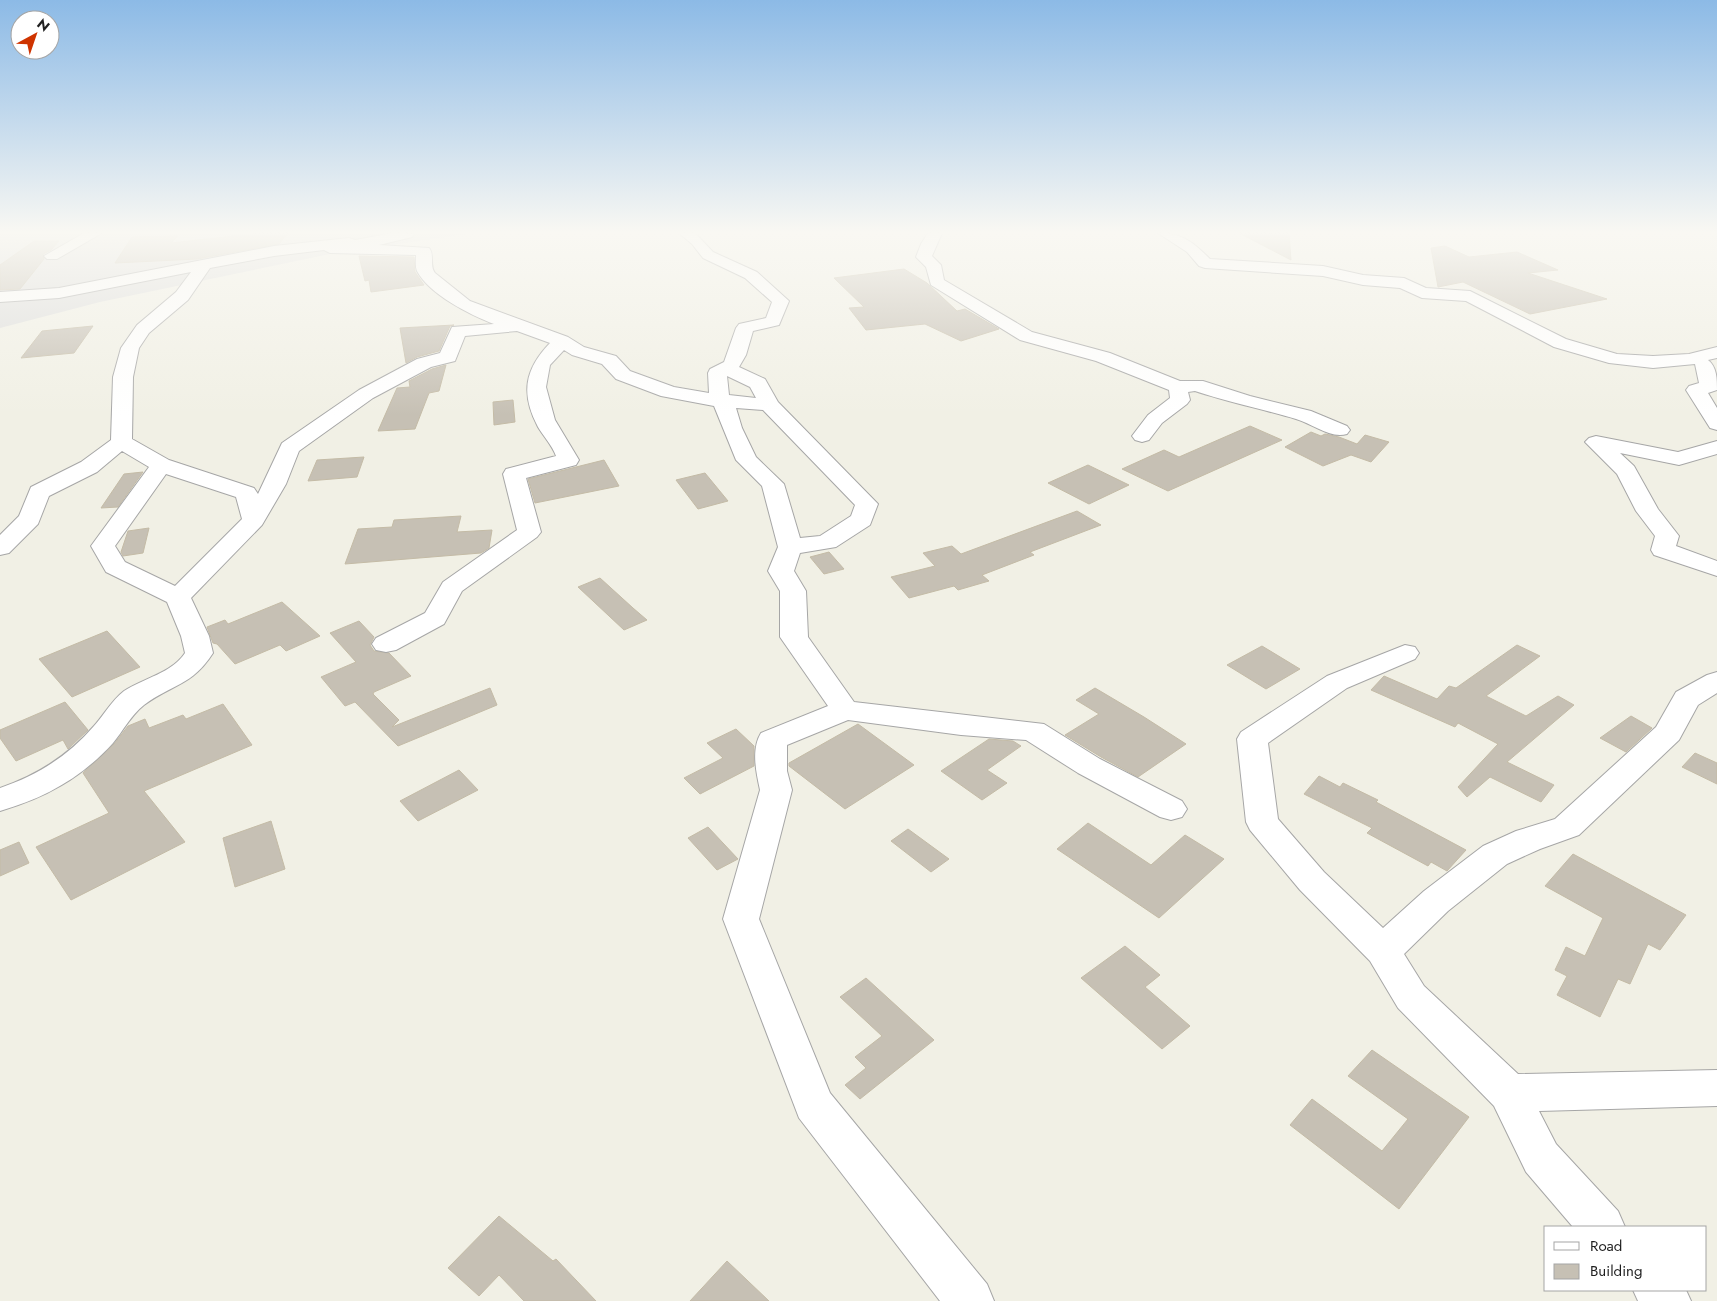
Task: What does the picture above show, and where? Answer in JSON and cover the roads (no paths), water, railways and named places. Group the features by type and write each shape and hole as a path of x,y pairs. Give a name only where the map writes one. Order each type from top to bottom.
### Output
{"street":[{"path":"0,297 48,294"},
{"path":"121,442 123,377 130,348 143,329 184,294"},
{"path":"450,294 464,305 518,327 562,341 578,351 609,360 623,375 668,392 769,405"},
{"path":"728,370 737,355 745,328 772,321 781,301 773,294"},
{"path":"956,294 1026,336 1103,357 1178,387 1196,385 1244,401 1304,414 1340,430"},
{"path":"1433,294 1470,296 1560,342 1616,358 1653,362 1707,362 1710,386 1696,390 1717,424"},
{"path":"178,597 254,520 275,484 290,448 366,394 424,363 448,357 458,331 518,327"},
{"path":"386,644 435,618 452,587 529,532 514,474 568,460 566,452 548,425 538,394 537,375 541,364 562,341"},
{"path":"790,547 827,542 862,520 867,504 769,405 758,383 728,370 717,373 720,400 728,411 732,428 747,460 773,484 790,547 781,571 794,591 794,637 845,710"},
{"path":"1142,436 1155,419 1180,400 1178,387"},
{"path":"121,442 161,464 246,493 254,520"},
{"path":"0,548 30,519 39,492 89,467 121,442"},
{"path":"1717,447 1679,459 1596,442 1626,470 1648,511 1667,536 1663,550 1717,569"},
{"path":"0,800 41,785 69,770 89,751 133,698 178,674 195,661 199,653 195,636 178,597 114,567 104,546 161,464"},
{"path":"1405,653 1337,682 1252,739 1262,822 1312,881 1383,951 1411,997 1509,1093 1541,1158 1601,1226"},
{"path":"1383,951 1436,901 1495,855 1528,840 1567,827 1668,733 1686,699 1717,681"},
{"path":"970,1301 814,1105 741,919 776,790 772,771 772,740 845,710 1033,732 1089,766 1171,809"},
{"path":"1509,1093 1717,1088"},
{"path":"1658,1291 1667,1301"}]}
